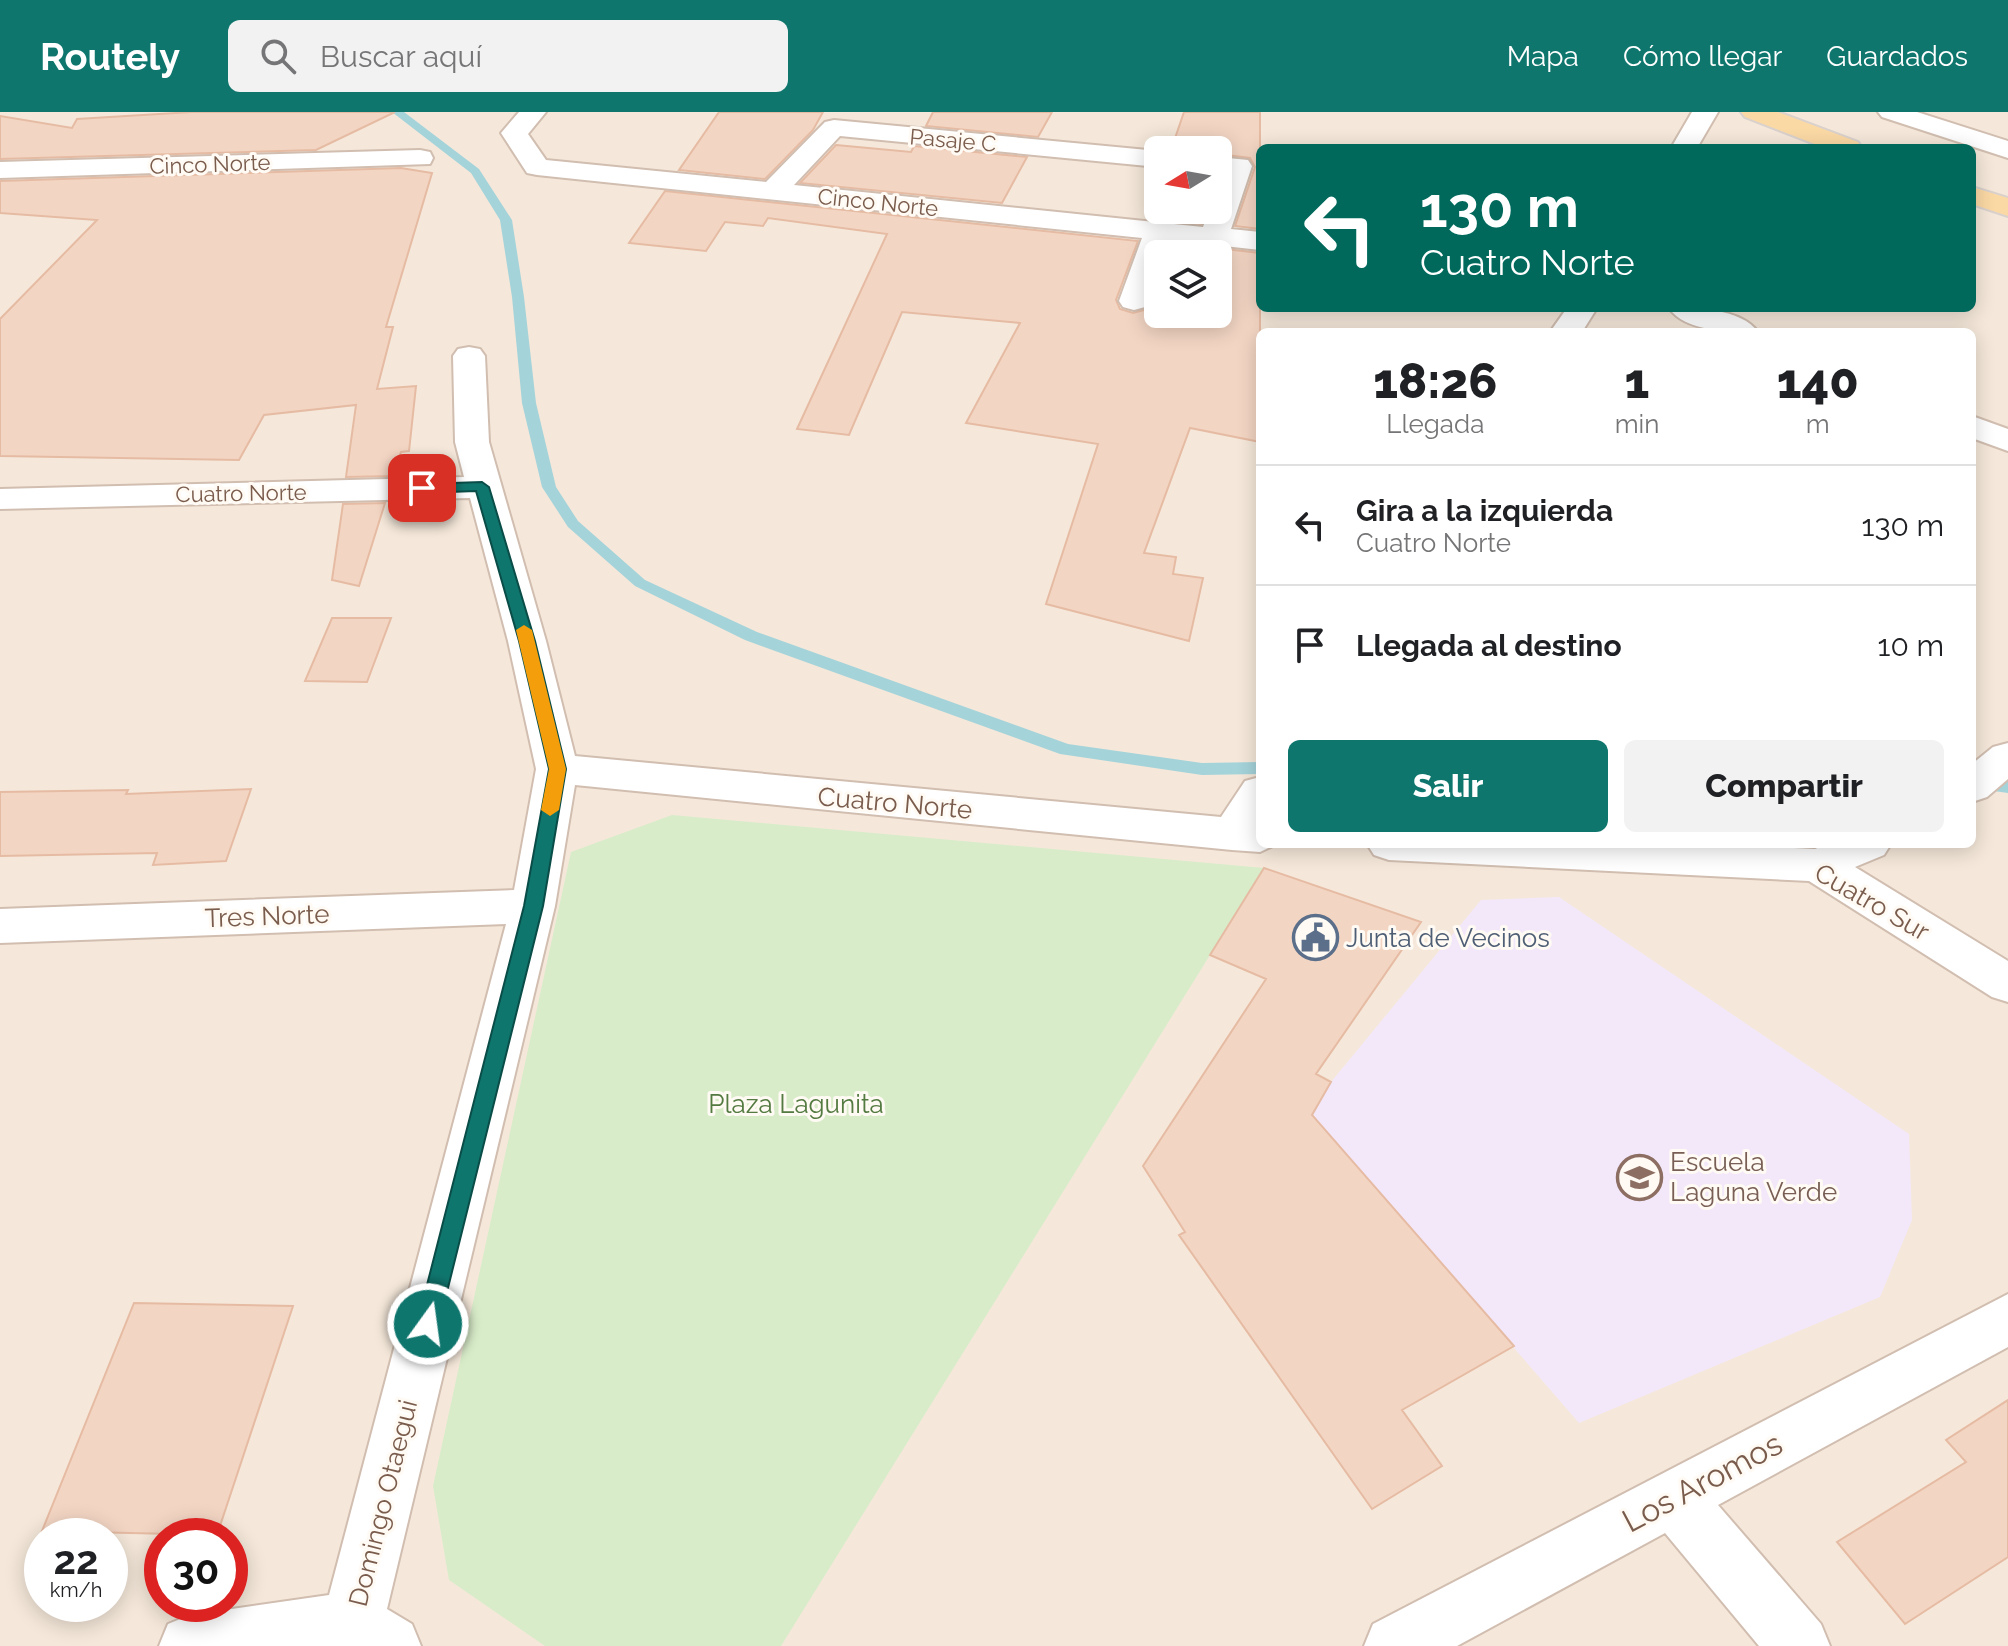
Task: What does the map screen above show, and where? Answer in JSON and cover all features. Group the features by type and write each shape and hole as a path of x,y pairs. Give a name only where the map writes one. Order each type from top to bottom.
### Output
{"main road":[{"path":"1754,112 1838,144"},
{"path":"1976,196 2008,208"}],"street":[{"name":"Cinco Norte","path":"533,112 514,133 537,167 1256,241"},
{"path":"1686,144 1705,112"},
{"path":"1891,112 2008,150"},
{"name":"Pasaje C","path":"773,191 834,128 1144,158"},
{"name":"Cinco Norte","path":"0,170 420,158"},
{"path":"1232,166 1238,166 1232,184"},
{"path":"1214,237 1218,224"},
{"path":"1134,301 1159,231"},
{"path":"1694,312 1732,328"},
{"name":"Domingo Otaegui","path":"371,1634 533,906 557,769 527,641 472,442 469,356"},
{"path":"1976,428 2008,441"},
{"name":"Cuatro Norte","path":"0,499 482,487"},
{"path":"1976,784 2007,758"},
{"name":"Cuatro Norte","path":"557,769 1246,835"},
{"path":"1246,835 1256,804"},
{"name":"Cuatro Sur","path":"1471,848 1818,865 2008,984"},
{"path":"1818,865 1859,848"},
{"name":"Tres Norte","path":"0,926 533,906"},
{"name":"Los Aromos","path":"1395,1646 2008,1319"},
{"path":"1673,1498 1799,1646"},
{"path":"190,1646 371,1634"}],"shaded area":[{"path":"0,112 2008,112 2008,1646 0,1646"},
{"name":"Escuela Laguna Verde","path":"1559,897 1909,1134 1912,1220 1880,1297 1579,1423 1312,1115 1331,1082 1481,900"}],"green space":[{"name":"Plaza Lagunita","path":"672,815 1264,868 781,1646 545,1646 449,1580 433,1486 571,852"}],"building":[{"path":"192,112 395,112 316,150 0,159 0,116 72,128 77,119"},
{"path":"719,112 823,112 813,130 765,179 679,170"},
{"path":"933,112 1052,112 1038,137 926,126"},
{"path":"1184,112 1260,112 1260,144 1256,144 1256,229 1235,226 1255,167 1250,158 1232,156 1232,136 1176,136"},
{"path":"836,145 911,152 914,146 1027,157 1002,203 800,183"},
{"path":"401,168 432,173 386,327 393,327 377,389 416,386 409,451 401,452 393,476 346,477 356,405 264,415 239,460 0,456 0,319 97,220 0,213 0,181"},
{"path":"665,191 1138,241 1116,300 1120,309 1133,313 1144,310 1144,328 1232,328 1232,250 1256,253 1256,312 1260,312 1260,328 1256,328 1256,441 1190,428 1144,553 1176,557 1173,574 1203,578 1189,641 1046,604 1098,444 966,423 1020,323 902,312 849,435 797,429 887,234 768,218 763,226 725,222 706,251 629,243"},
{"path":"385,503 359,586 332,580 343,504"},
{"path":"332,618 391,618 367,682 305,681"},
{"path":"251,789 226,861 153,865 157,853 0,856 0,792 128,790 126,794"},
{"path":"1264,868 1421,922 1316,1074 1331,1082 1312,1115 1514,1346 1402,1410 1442,1466 1372,1509 1179,1235 1185,1232 1143,1166 1266,979 1210,955"},
{"path":"134,1303 293,1306 223,1518 144,1518 144,1533 128,1533 128,1518 47,1518"},
{"path":"2008,1400 2008,1557 1905,1624 1837,1542 1966,1462 1946,1440"}],"waterway":[{"path":"397,112 475,171 506,220 529,403 549,487 573,524 640,583 751,636 1066,750 1202,769 1256,768"},
{"path":"1976,783 2008,787"}],"slow traffic":[{"path":"524,630 557,769 550,810"}],"place":[{"name":"Junta de Vecinos","path":"1315,938"},
{"name":"Escuela Laguna Verde","path":"1639,1177"}],"route":[{"path":"422,488 482,487 527,641 557,769 533,906 428,1324"}]}
